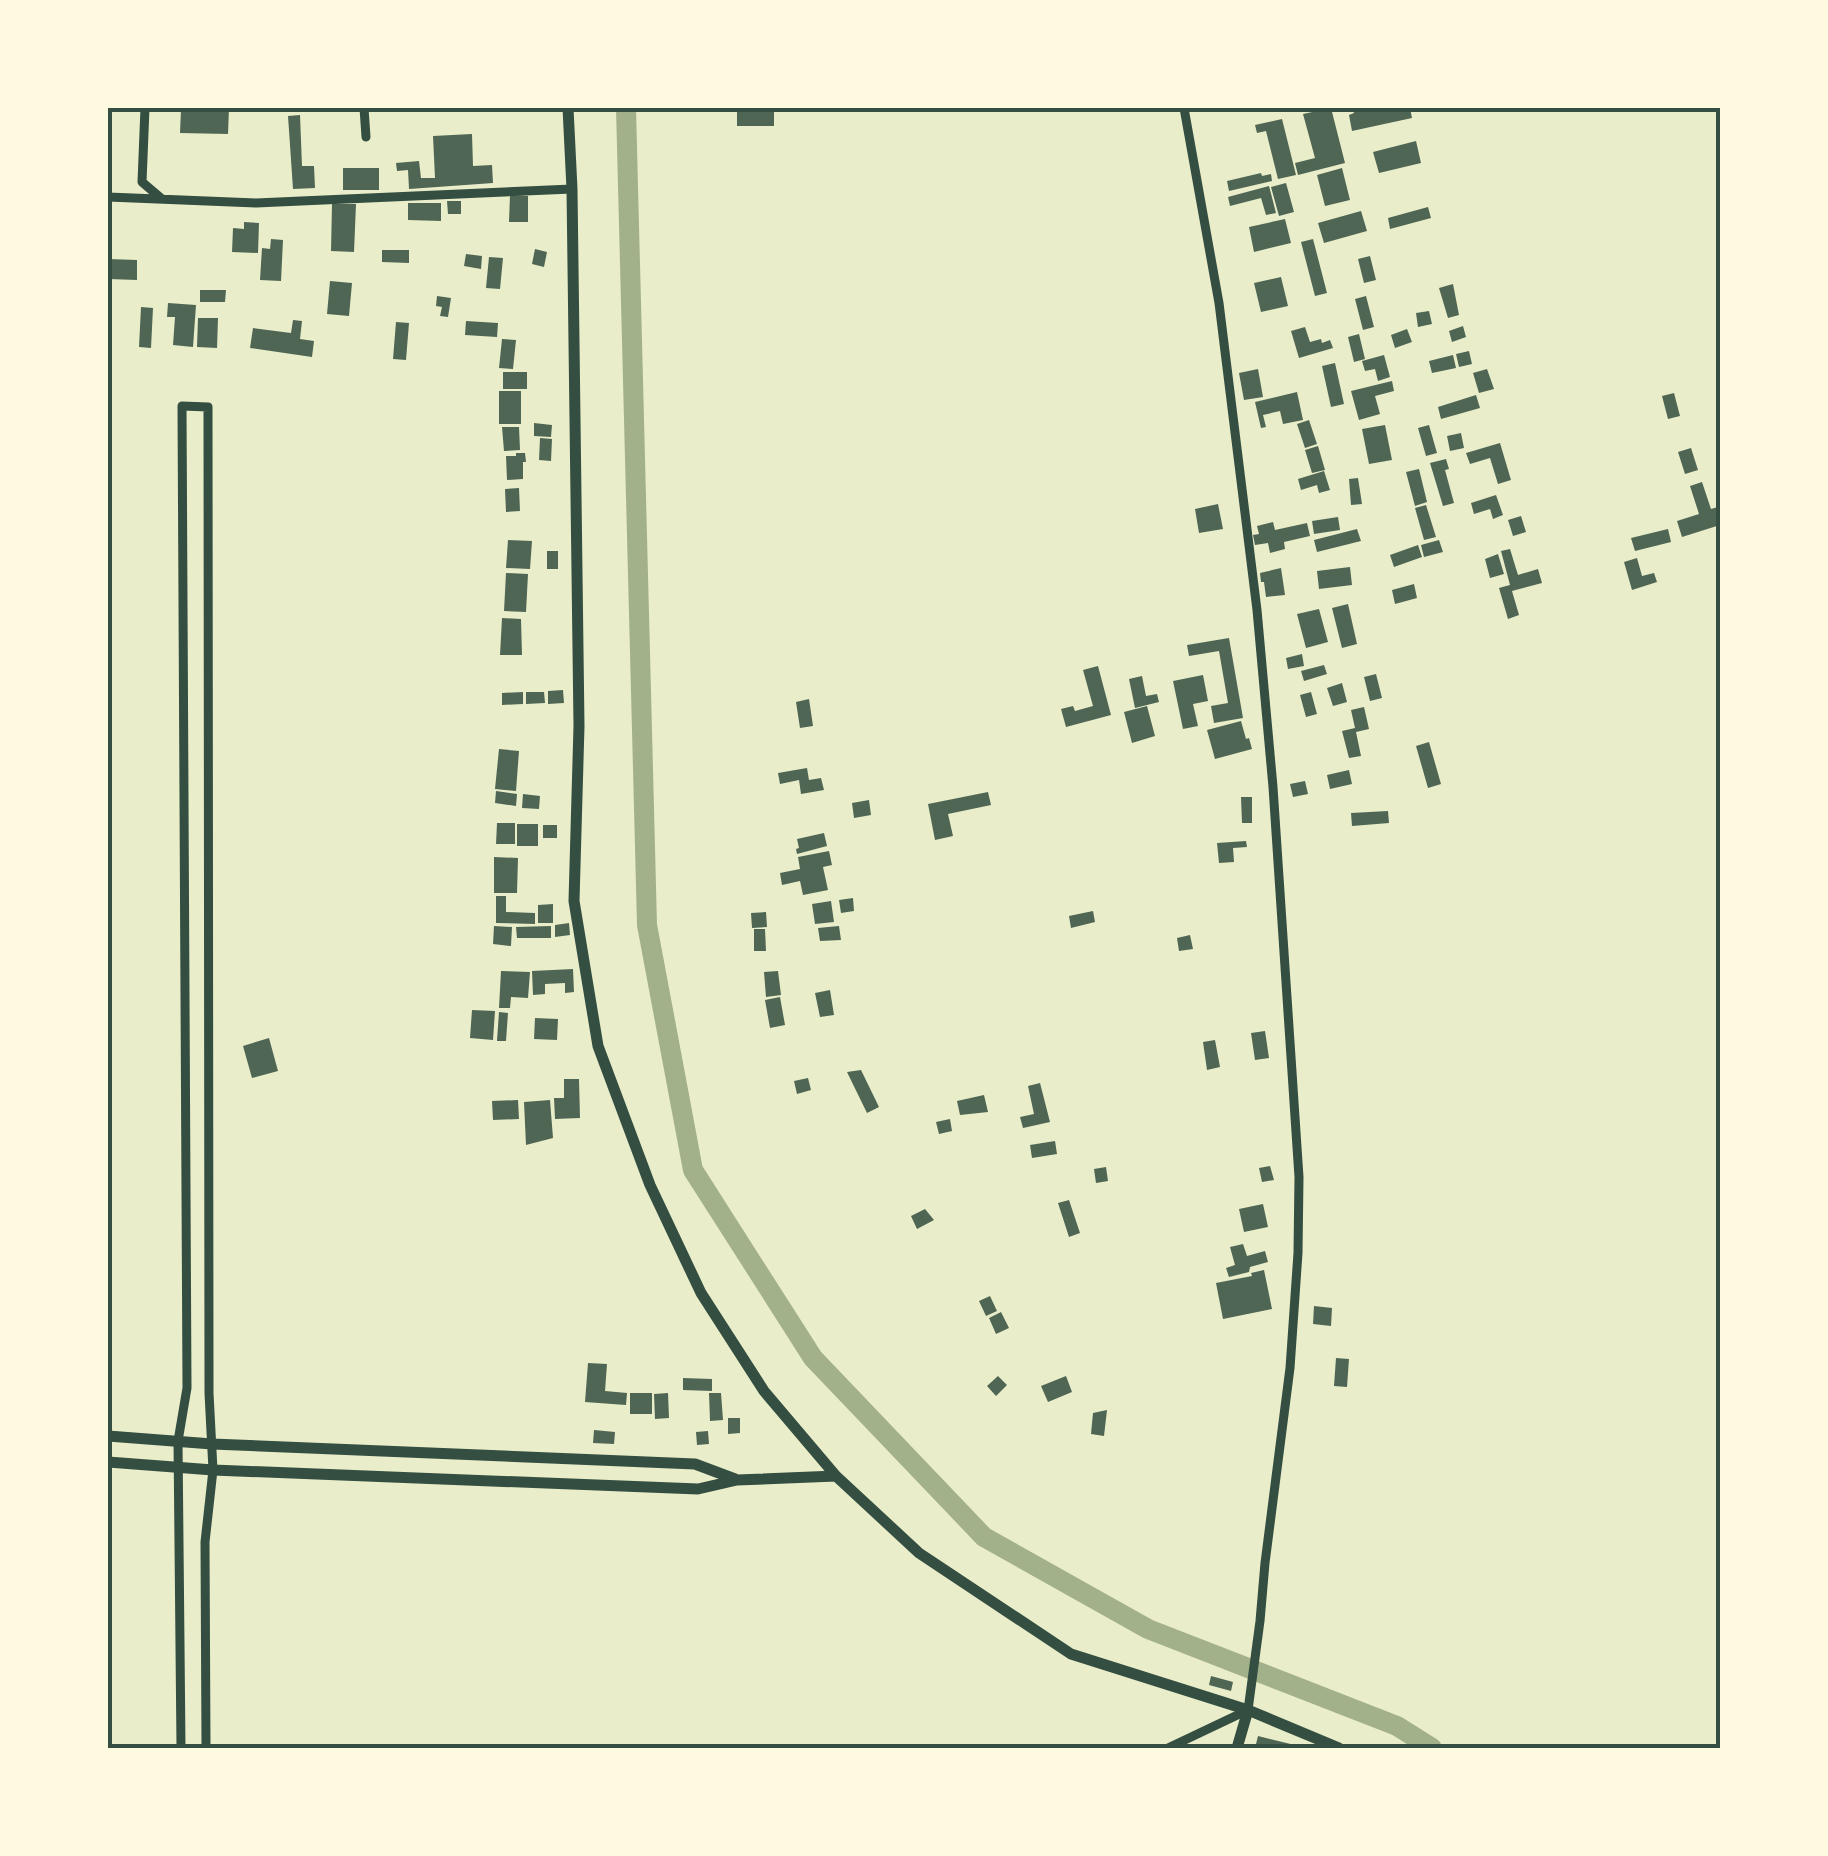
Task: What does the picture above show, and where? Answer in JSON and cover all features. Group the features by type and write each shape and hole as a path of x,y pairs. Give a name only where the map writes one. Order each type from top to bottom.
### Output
{"street":[{"path":"145,108 142,182 162,199"},
{"path":"364,108 366,137"},
{"path":"568,108 579,726 574,902 598,1046 650,1185 701,1293 764,1391 836,1476 920,1553 1071,1654 1248,1710 1339,1748"},
{"path":"1184,108 1219,303 1257,610 1299,1176 1290,1368 1252,1690 1237,1748"},
{"path":"108,197 256,203 572,189"},
{"path":"181,1748 178,1441 187,1388 182,406 208,407 209,1393 213,1470 205,1542 206,1748"},
{"path":"184,704 209,706"},
{"path":"184,742 209,744"},
{"path":"186,1330 210,1329"},
{"path":"108,1436 212,1444 696,1464 736,1480"},
{"path":"108,1462 213,1470 698,1489 736,1480 836,1476"},
{"path":"180,1675 206,1673"},
{"path":"1168,1748 1248,1710"}],"building":[{"path":"229,108 228,134 180,133 181,109"},
{"path":"1331,108 1345,163 1298,175 1295,163 1315,158 1303,114"},
{"path":"1353,108 1410,108 1412,118 1352,131 1349,115 1354,113"},
{"path":"737,111 774,111 774,126 737,126"},
{"path":"300,115 302,166 314,166 315,188 293,189 288,116"},
{"path":"1282,119 1296,175 1278,179 1266,131 1257,133 1255,125"},
{"path":"472,134 473,166 492,165 493,183 409,189 408,170 397,171 396,163 419,161 421,178 435,178 433,136"},
{"path":"1416,141 1421,163 1379,173 1373,152"},
{"path":"343,168 379,168 379,190 343,190"},
{"path":"1342,168 1350,200 1325,206 1317,175"},
{"path":"1271,174 1272,181 1229,191 1227,181"},
{"path":"1286,183 1294,212 1279,216 1271,187"},
{"path":"1269,186 1276,213 1266,215 1261,198 1230,206 1228,197"},
{"path":"510,195 528,196 528,222 509,222"},
{"path":"447,201 461,201 461,214 448,214"},
{"path":"408,203 441,203 441,221 408,220"},
{"path":"332,204 356,204 354,252 331,251"},
{"path":"1428,207 1431,218 1390,229 1388,218"},
{"path":"1361,211 1367,231 1324,243 1318,223"},
{"path":"1285,219 1291,243 1254,252 1249,227"},
{"path":"244,222 259,223 258,253 232,252 233,228 244,229"},
{"path":"271,239 283,240 281,281 260,280 262,248 270,249"},
{"path":"1313,239 1327,293 1315,296 1301,242"},
{"path":"535,249 547,252 544,267 532,264"},
{"path":"382,250 409,250 409,263 382,262"},
{"path":"466,254 482,256 481,269 464,266"},
{"path":"1370,256 1376,280 1364,283 1358,259"},
{"path":"489,257 503,258 500,289 486,288"},
{"path":"108,259 137,260 137,280 108,279"},
{"path":"1281,277 1288,306 1261,312 1254,283"},
{"path":"330,281 352,283 349,316 327,314"},
{"path":"1453,284 1459,315 1448,318 1439,288"},
{"path":"200,290 226,290 225,302 200,302"},
{"path":"437,296 451,298 448,317 440,316 442,307 436,306"},
{"path":"1366,296 1374,327 1363,330 1355,299"},
{"path":"168,303 196,305 193,347 173,345 175,317 167,317"},
{"path":"141,307 153,308 151,348 139,347"},
{"path":"1429,311 1432,324 1418,327 1416,313"},
{"path":"198,318 218,318 217,348 197,347"},
{"path":"293,320 302,321 300,339 314,341 312,357 250,348 253,328 291,333"},
{"path":"466,321 498,323 497,337 465,335"},
{"path":"396,322 409,323 406,360 393,359"},
{"path":"1463,326 1466,337 1452,342 1449,331"},
{"path":"1305,327 1310,342 1330,340 1333,348 1299,358 1291,331"},
{"path":"1407,329 1412,342 1395,348 1391,335"},
{"path":"1359,334 1365,359 1354,362 1348,337"},
{"path":"502,339 516,340 513,369 499,368"},
{"path":"1469,351 1472,364 1459,367 1456,354"},
{"path":"1384,355 1390,377 1378,381 1375,369 1365,371 1362,361"},
{"path":"1453,355 1456,368 1432,373 1429,361"},
{"path":"1335,363 1344,404 1331,407 1322,366"},
{"path":"1258,369 1263,397 1244,400 1239,373"},
{"path":"1487,369 1494,389 1479,393 1473,373"},
{"path":"503,372 527,372 527,389 503,389"},
{"path":"1392,381 1394,391 1375,396 1380,414 1359,420 1351,391"},
{"path":"499,391 521,391 521,424 499,424"},
{"path":"1297,392 1303,420 1283,424 1280,411 1263,415 1266,427 1261,428 1255,402"},
{"path":"1674,393 1680,416 1668,419 1662,396"},
{"path":"1476,395 1480,408 1441,419 1438,407"},
{"path":"1309,420 1317,444 1305,448 1297,424"},
{"path":"534,423 552,425 551,437 534,436"},
{"path":"1385,425 1392,460 1369,464 1362,429"},
{"path":"1429,425 1437,453 1426,456 1418,428"},
{"path":"502,427 519,427 520,450 504,451"},
{"path":"1461,433 1464,448 1450,451 1447,436"},
{"path":"540,438 552,439 551,461 539,460"},
{"path":"1500,443 1511,480 1498,484 1490,458 1470,464 1466,453"},
{"path":"1318,446 1325,470 1312,473 1305,450"},
{"path":"1691,448 1698,470 1685,474 1678,452"},
{"path":"525,453 523,479 507,480 506,456"},
{"path":"1446,459 1454,503 1443,506 1430,463"},
{"path":"1419,469 1427,502 1415,506 1406,472"},
{"path":"1324,471 1330,490 1319,493 1317,485 1301,490 1298,479"},
{"path":"1358,478 1362,504 1351,505 1349,479"},
{"path":"1702,482 1711,509 1718,507 1720,525 1682,537 1677,521 1699,514 1690,486"},
{"path":"519,488 520,511 506,512 505,489"},
{"path":"1496,495 1503,515 1493,519 1490,509 1474,514 1471,503"},
{"path":"1218,504 1223,529 1199,533 1195,509"},
{"path":"1426,505 1436,537 1424,540 1415,508"},
{"path":"1521,516 1526,532 1513,536 1508,520"},
{"path":"1338,517 1340,530 1314,534 1312,521"},
{"path":"1273,522 1275,530 1307,523 1310,536 1284,542 1285,549 1270,553 1268,543 1255,545 1253,535 1259,534 1257,526"},
{"path":"1357,529 1361,541 1317,552 1314,540"},
{"path":"1668,529 1671,542 1635,551 1631,538"},
{"path":"508,540 532,541 530,569 506,568"},
{"path":"1439,540 1443,552 1424,557 1421,545"},
{"path":"1418,545 1422,557 1394,567 1390,555"},
{"path":"1510,549 1518,575 1538,569 1542,583 1512,591 1519,615 1508,619 1499,588 1510,585 1501,551"},
{"path":"547,551 558,551 558,569 547,569"},
{"path":"1498,554 1504,574 1490,578 1485,559"},
{"path":"1637,558 1642,576 1654,573 1657,582 1632,590 1624,562"},
{"path":"1350,567 1352,585 1319,589 1317,571"},
{"path":"1281,568 1285,595 1266,597 1260,573"},
{"path":"506,573 528,574 526,612 504,611"},
{"path":"1414,584 1417,598 1395,604 1392,590"},
{"path":"1348,604 1357,644 1342,648 1332,608"},
{"path":"1319,609 1328,642 1306,648 1297,614"},
{"path":"502,618 521,619 522,655 500,655"},
{"path":"1229,638 1243,718 1214,723 1211,706 1228,703 1219,651 1189,656 1187,645"},
{"path":"1302,654 1304,666 1288,669 1286,658"},
{"path":"1324,665 1327,674 1304,681 1301,671"},
{"path":"1098,666 1111,715 1066,727 1061,709 1073,706 1075,711 1093,706 1083,670"},
{"path":"1376,674 1382,698 1370,701 1364,677"},
{"path":"1203,675 1208,701 1193,704 1198,726 1183,729 1173,681"},
{"path":"1142,676 1146,696 1157,694 1159,702 1135,708 1129,679"},
{"path":"1342,683 1347,702 1333,706 1327,688"},
{"path":"563,690 564,703 548,704 548,691"},
{"path":"523,692 523,704 502,705 502,693"},
{"path":"526,692 544,692 545,703 526,704"},
{"path":"1311,692 1317,714 1306,717 1300,695"},
{"path":"809,699 813,726 800,728 796,702"},
{"path":"1147,706 1155,736 1132,743 1124,712"},
{"path":"1364,707 1369,729 1356,732 1361,756 1349,758 1342,731 1355,728 1351,710"},
{"path":"1241,721 1252,749 1215,759 1207,730"},
{"path":"1429,742 1441,784 1428,788 1416,746"},
{"path":"499,749 519,751 516,791 495,789"},
{"path":"807,768 809,780 821,778 824,790 801,794 799,780 780,784 778,773"},
{"path":"1349,770 1352,784 1330,789 1327,775"},
{"path":"1305,781 1308,794 1293,797 1290,784"},
{"path":"496,791 517,794 516,806 495,803"},
{"path":"988,792 991,805 948,814 953,836 935,840 928,804"},
{"path":"523,794 540,796 539,809 522,808"},
{"path":"1241,797 1252,797 1252,823 1242,823"},
{"path":"869,800 871,815 854,818 852,803"},
{"path":"1388,811 1389,823 1352,826 1351,813"},
{"path":"497,823 515,823 515,844 496,844"},
{"path":"517,824 538,824 538,846 517,846"},
{"path":"543,825 557,825 557,838 543,838"},
{"path":"824,833 827,846 797,854 797,839"},
{"path":"1246,841 1247,847 1233,848 1234,862 1219,863 1217,843"},
{"path":"829,851 832,865 823,867 828,890 803,895 800,881 782,885 780,873 800,869 798,857"},
{"path":"494,857 518,858 517,893 494,893"},
{"path":"496,896 506,896 506,912 535,913 535,924 496,923"},
{"path":"853,898 854,911 841,913 839,900"},
{"path":"831,901 834,922 815,924 812,904"},
{"path":"553,904 553,923 538,923 538,905"},
{"path":"1093,911 1095,922 1071,928 1069,916"},
{"path":"766,912 767,927 752,928 751,913"},
{"path":"569,923 570,935 555,937 555,925"},
{"path":"494,926 512,927 511,946 493,944"},
{"path":"551,926 551,938 517,938 516,927"},
{"path":"839,926 841,940 820,941 818,928"},
{"path":"754,929 765,929 766,951 754,951"},
{"path":"1190,935 1193,949 1179,951 1177,938"},
{"path":"573,969 574,992 565,993 565,983 545,984 545,994 533,995 532,971"},
{"path":"501,971 530,972 528,998 511,997 510,1008 499,1008"},
{"path":"778,971 781,995 766,997 764,972"},
{"path":"830,990 834,1015 820,1017 815,993"},
{"path":"780,997 785,1025 770,1028 765,1000"},
{"path":"472,1010 495,1011 493,1040 470,1038"},
{"path":"499,1012 508,1013 506,1041 497,1041"},
{"path":"535,1018 558,1019 557,1040 534,1039"},
{"path":"1265,1031 1269,1058 1255,1060 1251,1033"},
{"path":"269,1038 278,1071 252,1078 243,1046"},
{"path":"1215,1040 1220,1067 1207,1070 1203,1042"},
{"path":"861,1070 879,1107 867,1113 847,1072"},
{"path":"808,1078 811,1090 797,1094 794,1081"},
{"path":"564,1079 579,1079 580,1118 555,1119 554,1098 564,1098"},
{"path":"1040,1083 1050,1122 1023,1128 1020,1117 1034,1114 1028,1086"},
{"path":"984,1095 988,1112 960,1115 957,1101"},
{"path":"518,1100 519,1119 493,1120 492,1101"},
{"path":"550,1100 553,1138 526,1145 524,1102"},
{"path":"950,1119 952,1131 939,1134 936,1122"},
{"path":"1055,1141 1057,1154 1032,1158 1030,1145"},
{"path":"1270,1166 1274,1180 1262,1182 1259,1168"},
{"path":"1106,1167 1108,1181 1096,1183 1094,1169"},
{"path":"1069,1200 1080,1233 1069,1237 1058,1203"},
{"path":"1263,1204 1268,1227 1244,1232 1239,1209"},
{"path":"925,1209 934,1220 917,1229 911,1216"},
{"path":"1243,1244 1247,1256 1265,1251 1268,1262 1229,1277 1226,1268 1235,1265 1230,1247"},
{"path":"1264,1270 1272,1309 1223,1319 1216,1283"},
{"path":"990,1296 997,1311 986,1316 979,1301"},
{"path":"1314,1306 1332,1308 1331,1326 1313,1324"},
{"path":"1001,1312 1009,1328 996,1334 989,1318"},
{"path":"1336,1358 1349,1359 1347,1387 1334,1386"},
{"path":"588,1363 607,1364 605,1391 627,1393 626,1405 585,1402"},
{"path":"998,1376 1007,1385 996,1396 987,1386"},
{"path":"1066,1376 1072,1392 1048,1402 1041,1386"},
{"path":"683,1378 712,1379 712,1391 683,1390"},
{"path":"630,1393 652,1393 652,1414 630,1414"},
{"path":"668,1393 669,1418 655,1419 654,1394"},
{"path":"709,1393 721,1393 723,1420 710,1421"},
{"path":"1107,1410 1104,1436 1091,1434 1093,1413"},
{"path":"728,1418 740,1418 740,1433 728,1434"},
{"path":"594,1430 615,1432 614,1444 593,1443"},
{"path":"708,1431 709,1444 697,1445 696,1432"},
{"path":"1211,1676 1233,1682 1231,1691 1209,1685"},
{"path":"1258,1736 1303,1747 1303,1748 1255,1748"}],"waterway":[{"path":"626,108 647,925 693,1170 813,1358 984,1537 1148,1629 1397,1726 1432,1748"}]}
